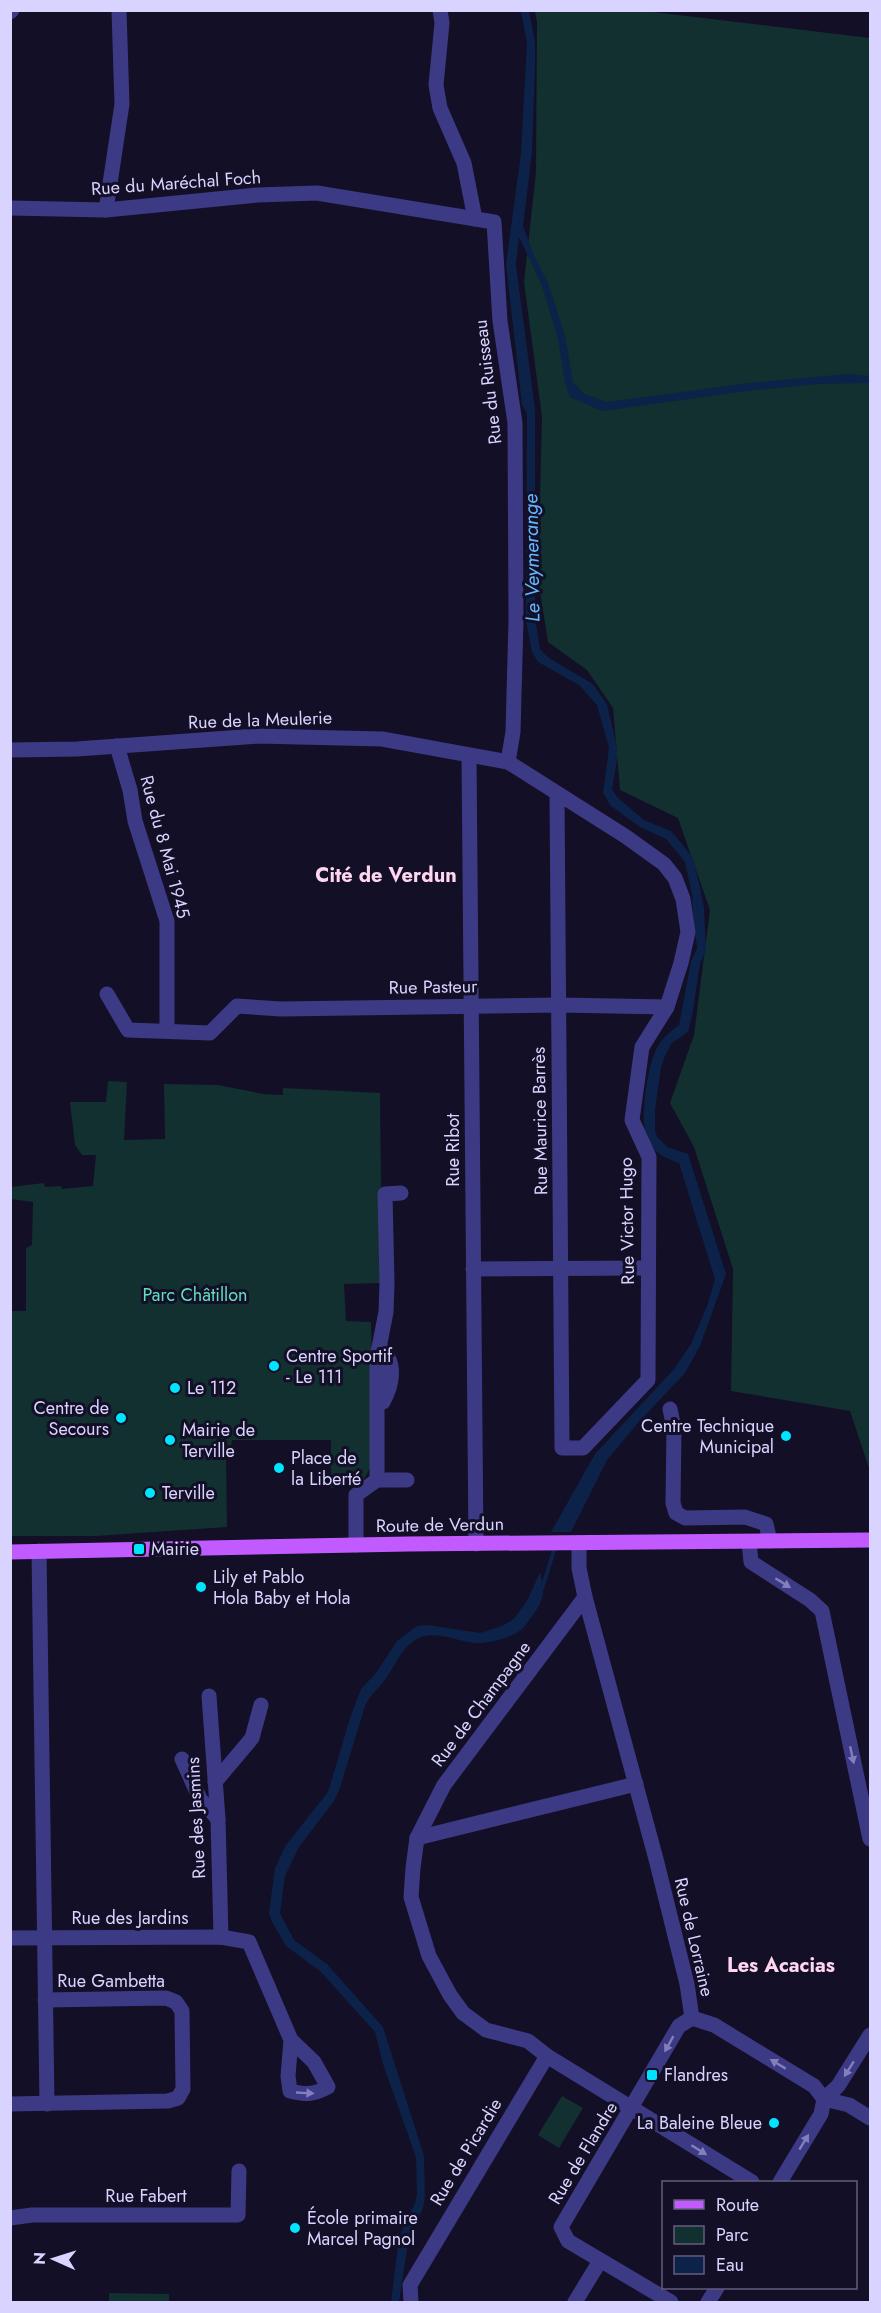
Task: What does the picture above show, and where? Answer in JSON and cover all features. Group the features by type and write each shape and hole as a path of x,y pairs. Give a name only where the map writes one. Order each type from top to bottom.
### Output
{"main road":[{"name":"Route de Verdun","path":"10,1552 356,1545 870,1540"}],"street":[{"path":"106,210 122,104 119,10"},
{"path":"440,10 442,23 436,85 440,108 464,163 475,219"},
{"name":"Rue du Maréchal Foch","path":"10,208 106,210 257,195 317,193 344,198"},
{"name":"Rue du Ruisseau","path":"344,198 494,222 500,321 515,423 516,620 513,732 508,762"},
{"name":"Rue de la Meulerie","path":"10,750 77,749 258,736 331,737 382,739 508,762"},
{"name":"Rue du 8 Mai 1945","path":"117,746 130,790 135,822 167,921 167,1031"},
{"name":"Rue Ribot","path":"469,756 476,1544"},
{"name":"Rue Victor Hugo","path":"508,762 664,864 675,878 683,899 688,932 667,1007 642,1047 632,1120 649,1157 648,1380 583,1448 562,1448"},
{"name":"Rue Maurice Barrès","path":"557,795 562,1448"},
{"path":"107,994 128,1030 167,1031"},
{"name":"Rue Pasteur","path":"167,1031 210,1033 237,1006 281,1009 558,1005 667,1007"},
{"path":"376,1480 379,1347 386,1312 387,1283 385,1194 401,1193"},
{"path":"473,1269 647,1268"},
{"path":"670,1409 674,1428 673,1503 676,1513 685,1518 745,1517 766,1524 770,1541"},
{"path":"356,1545 356,1495 376,1480 407,1480"},
{"path":"749,1542 751,1562 810,1600 822,1611 870,1839"},
{"name":"Rue de Lorraine","path":"579,1543 579,1568 585,1598 687,1984 692,2018 714,2025 804,2079 824,2099"},
{"path":"10,2104 46,2104 39,1551"},
{"name":"Rue de Champagne","path":"585,1598 444,1785 417,1838 411,1897 429,1956 450,1995 463,2013 486,2030 528,2041 547,2056 750,2181"},
{"name":"Rue des Jasmins","path":"209,1696 218,1819 221,1937"},
{"path":"215,1782 252,1738 261,1705"},
{"path":"182,1760 200,1798 218,1819"},
{"path":"417,1838 636,1784"},
{"name":"Rue des Jardins","path":"10,1938 221,1937 249,1942 291,2040"},
{"name":"Rue Gambetta","path":"45,2000 166,1998 176,2002 182,2010 183,2089 178,2097 168,2101 46,2104"},
{"name":"Rue de Flandre","path":"672,2302 568,2241 561,2227 679,2026 692,2018"},
{"path":"781,2181 821,2114 824,2099 838,2086 870,2035"},
{"name":"Rue de Picardie","path":"411,2302 410,2285 547,2056"},
{"path":"824,2099 849,2105 870,2118"},
{"name":"Rue Fabert","path":"10,2218 238,2215 238,2171"},
{"path":"575,2302 600,2261"},
{"path":"708,2302 716,2289"}],"green space":[{"path":"535,11 645,11 870,38 870,1471 850,1411 731,1391 733,1269 694,1147 670,1103 694,1035 710,910 678,818 620,790 613,708 587,670 548,642 538,579 542,417 524,282 536,172 537,22"},
{"name":"Parc Châtillon","path":"108,1081 127,1082 124,1140 165,1139 164,1084 218,1085 263,1094 283,1095 283,1088 380,1093 382,1283 344,1284 346,1321 371,1322 374,1461 363,1481 331,1488 331,1440 232,1440 231,1449 226,1449 227,1527 96,1536 11,1536 11,1311 26,1311 26,1248 32,1245 33,1202 11,1199 10,1187 44,1183 45,1187 61,1186 62,1189 93,1186 96,1155 82,1155 75,1145 70,1102 106,1102"},
{"path":"562,2096 583,2108 559,2148 538,2135"},
{"path":"109,2293 169,2294 169,2302 109,2302"}],"water":[{"path":"521,11 529,11 535,42 532,152 523,226 535,258 547,280 565,335 573,382 584,394 607,402 749,383 848,374 870,376 870,383 819,384 747,391 602,411 570,397 565,383 558,339 542,286 519,237 516,265 535,409 535,618 540,649 549,658 593,684 607,704 617,747 612,789 617,797 644,820 671,831 693,858 704,908 706,952 700,963 688,1032 671,1044 661,1067 655,1110 655,1131 667,1147 688,1154 726,1274 700,1346 685,1373 607,1460 571,1532 551,1532 595,1454 674,1369 691,1344 707,1306 715,1279 679,1163 662,1156 652,1147 644,1125 645,1098 652,1060 662,1040 679,1025 691,961 697,949 695,909 685,862 666,839 640,827 611,806 603,793 609,748 597,705 579,685 538,662 532,652 526,621 527,413 522,405 506,264 521,153 527,43"},
{"path":"540,1572 542,1599 526,1625 516,1633 503,1639 482,1643 430,1635 419,1638 403,1651 365,1706 334,1801 299,1847 285,1876 280,1913 294,1940 327,1964 383,2027 424,2156 423,2208 409,2237 399,2302 391,2302 399,2237 417,2194 416,2157 383,2064 375,2032 321,1972 286,1946 272,1922 269,1913 275,1868 286,1845 328,1792 361,1689 376,1673 397,1641 417,1626 428,1625 480,1633 502,1626 514,1619 528,1599"}],"waterway":[{"name":"Le Veymerange","path":"694,901 698,941"},
{"name":"Le Veymerange","path":"542,1589 555,1547"}],"place":[{"name":"Centre Sportif - Le 111","path":"274,1366"},
{"name":"Le 112","path":"175,1388"},
{"name":"Centre de Secours","path":"121,1418"},
{"name":"Centre Technique Municipal","path":"786,1436"},
{"name":"Mairie de Terville","path":"170,1440"},
{"name":"Place de la Liberté","path":"279,1468"},
{"name":"Terville","path":"150,1493"},
{"name":"Mairie","path":"139,1549"},
{"name":"Lily et Pablo Hola Baby et Hola","path":"201,1587"},
{"name":"Flandres","path":"652,2075"},
{"name":"La Baleine Bleue","path":"774,2123"},
{"name":"École primaire Marcel Pagnol","path":"295,2228"}],"district":[{"name":"Cité de Verdun","path":"386,875"},
{"name":"Les Acacias","path":"781,1965"}]}
